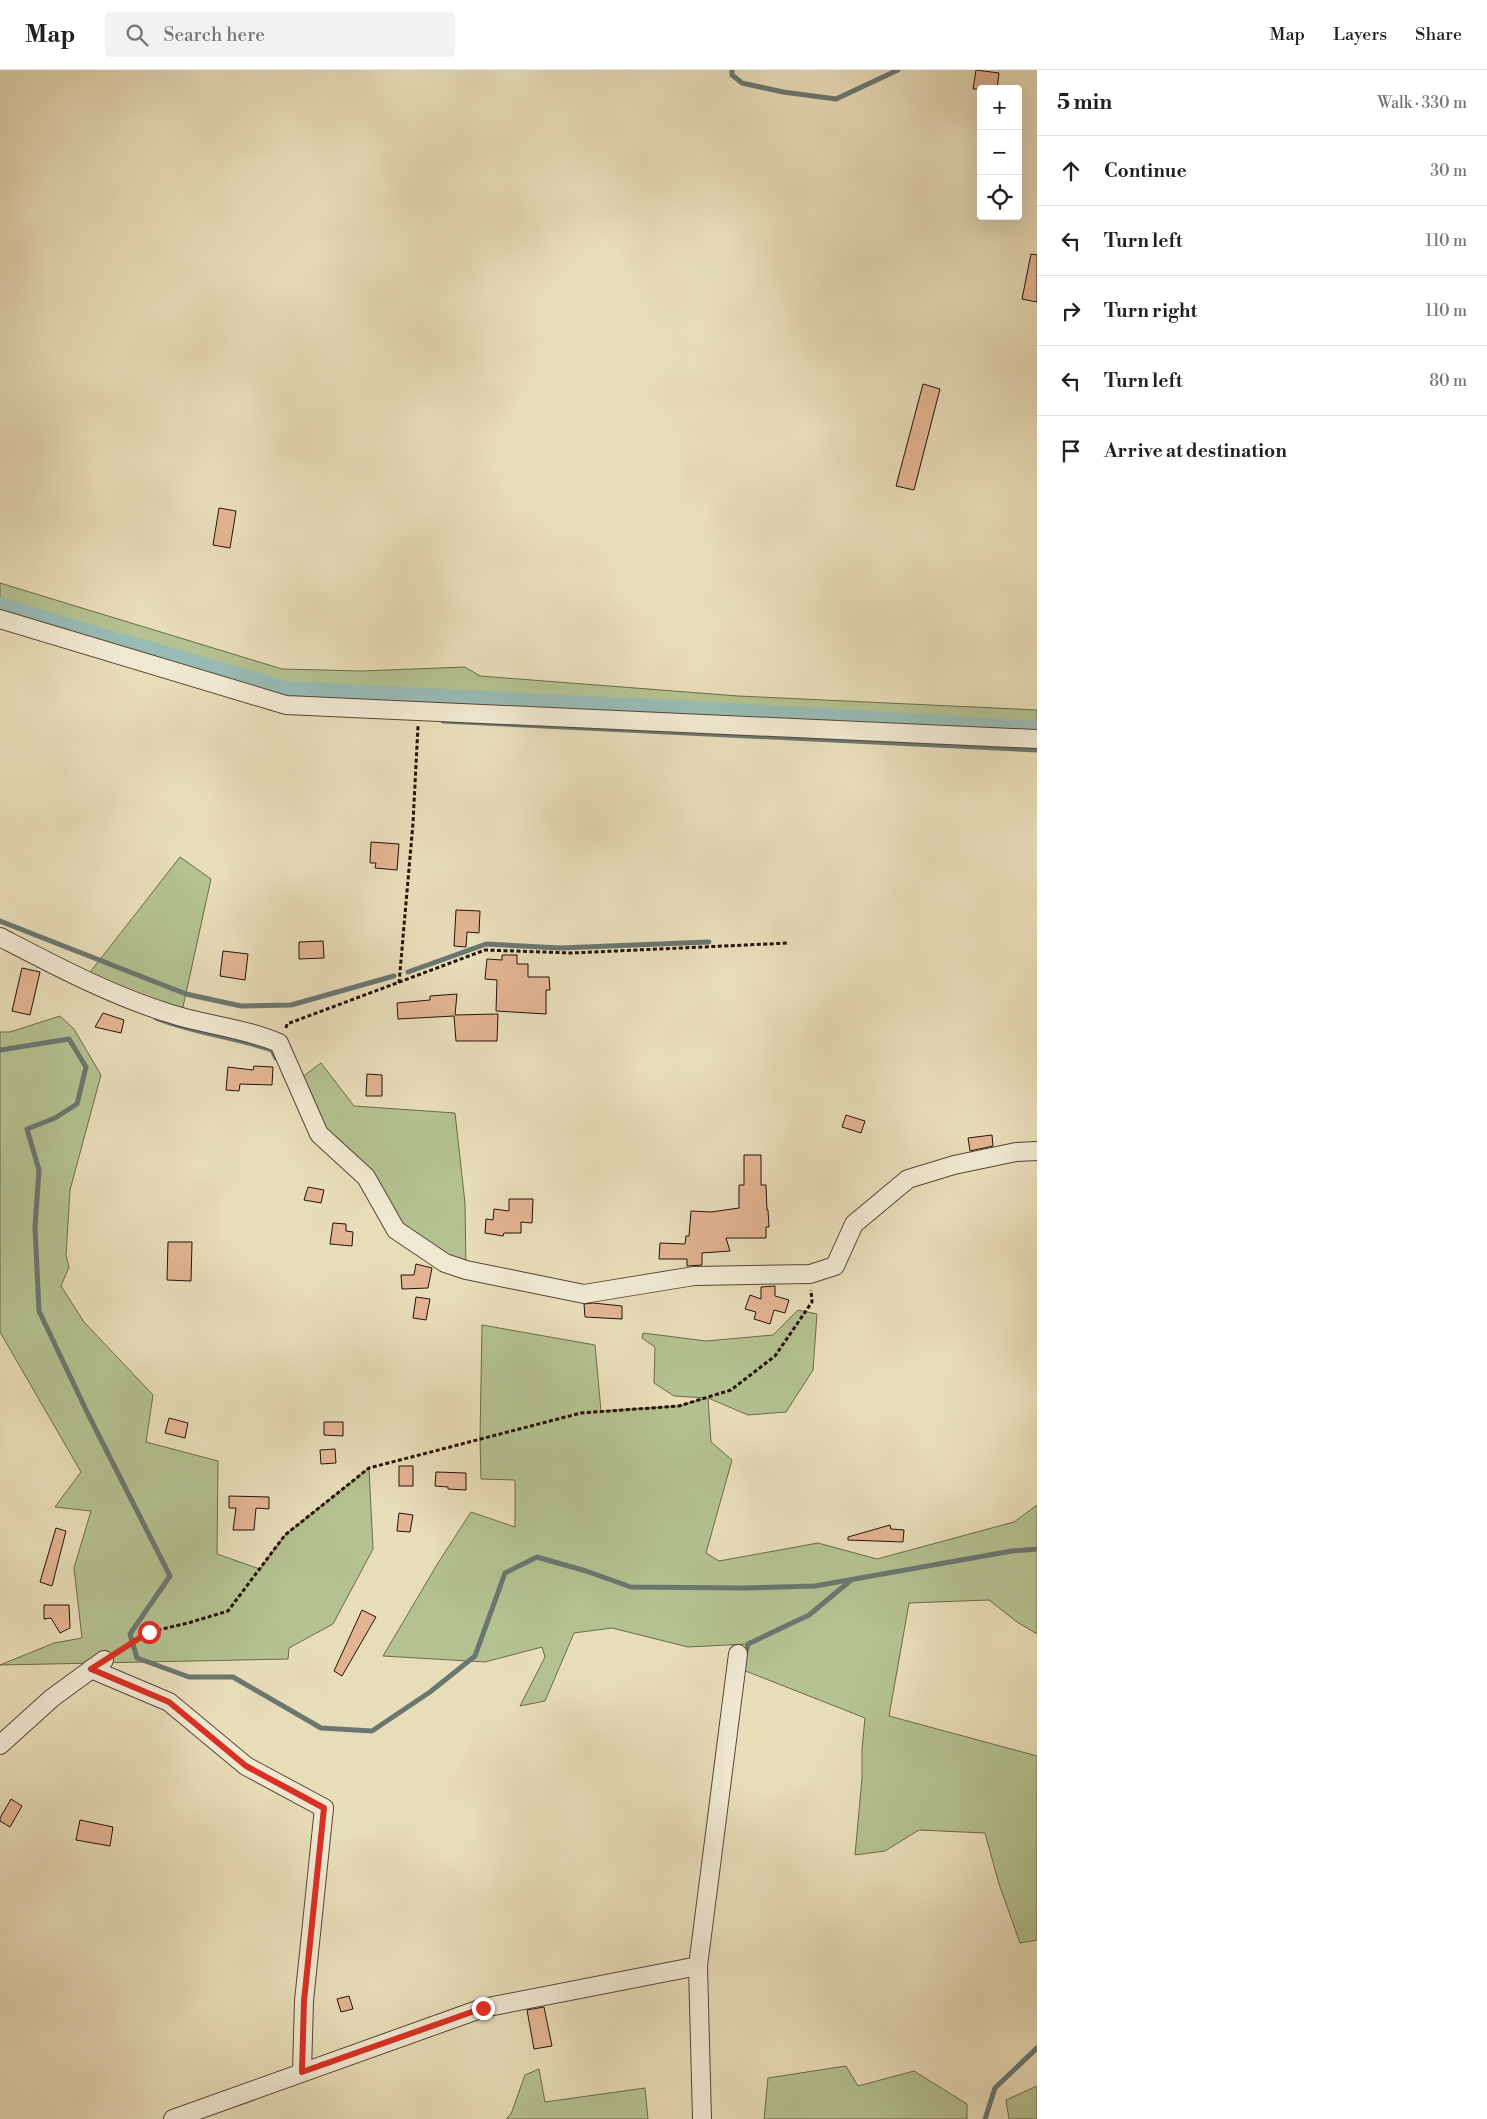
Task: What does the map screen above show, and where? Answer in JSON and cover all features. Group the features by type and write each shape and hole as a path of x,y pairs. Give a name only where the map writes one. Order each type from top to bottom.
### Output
{"street":[{"path":"0,619 286,705 1037,739"},
{"path":"0,937 84,980 168,1013 262,1036 279,1043 319,1134 366,1177 396,1230 445,1263 466,1270 584,1294 694,1276 810,1274 834,1266 854,1224 908,1179 963,1163 1016,1152 1037,1152"},
{"path":"702,2119 698,1966 738,1654"},
{"path":"0,1745 52,1698 98,1665 169,1702 246,1766 324,1808 304,2001 302,2072"},
{"path":"173,2119 483,2008 698,1966"}],"path":[{"path":"400,983 414,823 418,730"},
{"path":"279,1043 287,1024 486,950 572,953 789,943"},
{"path":"98,1665 149,1632 228,1611 285,1535 369,1468 581,1413 679,1406 731,1390 775,1356 812,1302 810,1274"}],"green space":[{"path":"0,583 282,669 361,671 465,667 480,676 738,696 1037,710 1037,739 286,705 0,619"},
{"path":"180,857 211,879 181,1016 84,980"},
{"path":"60,1016 74,1029 101,1075 70,1190 66,1255 69,1267 61,1286 84,1322 153,1395 146,1442 218,1461 217,1554 260,1569 285,1535 369,1468 373,1549 333,1624 289,1648 288,1659 0,1665 54,1643 82,1638 74,1568 91,1511 55,1507 81,1472 0,1332 0,1032 10,1032"},
{"path":"321,1063 354,1106 455,1113 465,1203 466,1270 396,1230 341,1154 297,1081"},
{"path":"798,1310 817,1314 813,1370 786,1412 748,1415 708,1398 711,1442 732,1460 706,1553 719,1561 818,1543 877,1559 1014,1522 1037,1505 1037,1634 1017,1622 989,1600 909,1603 889,1716 1037,1756 1037,1940 1020,1943 999,1884 985,1833 919,1830 885,1851 855,1855 865,1718 743,1670 747,1644 688,1647 612,1628 574,1633 545,1701 520,1706 545,1657 542,1647 485,1662 383,1656 438,1563 471,1512 515,1527 515,1480 481,1479 482,1325 595,1345 601,1411 679,1406 706,1398 674,1396 654,1383 655,1347 642,1338 643,1333 706,1341 773,1335"},
{"path":"846,2066 858,2086 914,2071 967,2104 967,2119 764,2119 768,2078"},
{"path":"539,2069 545,2102 645,2088 648,2119 506,2119 511,2114 525,2075"},
{"path":"1037,2086 1037,2119 1009,2119 1006,2100"}],"building":[{"path":"976,70 999,73 998,85 977,85 977,89 973,89"},
{"path":"1031,254 1037,255 1037,302 1022,299"},
{"path":"923,384 940,389 914,490 896,486"},
{"path":"219,508 236,511 230,548 213,545"},
{"path":"371,842 399,844 397,870 375,868 376,863 370,863"},
{"path":"456,910 480,911 479,933 467,932 466,947 454,946"},
{"path":"323,941 324,958 299,959 299,942"},
{"path":"223,951 248,954 245,980 220,976"},
{"path":"502,955 517,955 517,964 528,964 528,977 549,977 550,990 546,990 546,1014 496,1011 497,980 485,979 487,959 502,960"},
{"path":"22,968 40,972 30,1015 12,1011"},
{"path":"457,994 455,1015 498,1014 497,1041 456,1041 454,1016 398,1019 397,1003 430,1000 430,996"},
{"path":"103,1013 124,1020 121,1033 95,1027"},
{"path":"254,1066 273,1067 272,1085 240,1084 239,1091 226,1090 228,1067 253,1070"},
{"path":"367,1074 382,1075 382,1096 366,1096"},
{"path":"846,1115 865,1121 861,1133 842,1127"},
{"path":"992,1135 993,1146 970,1151 968,1138"},
{"path":"744,1155 761,1155 761,1185 766,1185 768,1210 769,1227 766,1227 766,1238 726,1238 730,1251 702,1253 702,1265 687,1266 687,1259 659,1259 660,1243 685,1244 686,1236 689,1236 691,1211 711,1212 739,1208 739,1185 744,1185"},
{"path":"308,1187 324,1190 321,1203 304,1200"},
{"path":"509,1199 533,1199 532,1223 521,1222 521,1233 504,1233 503,1236 485,1233 486,1219 493,1220 494,1209 509,1211"},
{"path":"333,1223 346,1224 346,1231 353,1232 352,1246 330,1244"},
{"path":"168,1242 192,1242 191,1281 167,1280"},
{"path":"416,1264 432,1268 428,1288 402,1289 401,1275 414,1275"},
{"path":"775,1286 775,1296 789,1300 785,1313 774,1310 770,1324 754,1319 756,1312 745,1309 750,1295 761,1299 761,1287"},
{"path":"416,1297 430,1299 426,1320 413,1318"},
{"path":"584,1304 622,1306 622,1319 585,1317"},
{"path":"169,1418 188,1423 185,1438 165,1433"},
{"path":"324,1422 343,1422 343,1436 324,1435"},
{"path":"335,1449 336,1463 321,1464 320,1450"},
{"path":"399,1466 413,1466 413,1486 399,1486"},
{"path":"436,1472 466,1473 466,1490 435,1486"},
{"path":"229,1496 269,1497 269,1509 256,1508 254,1530 233,1530 236,1508 229,1508"},
{"path":"399,1513 413,1515 410,1532 397,1531"},
{"path":"890,1525 891,1529 904,1530 903,1542 848,1540 848,1537"},
{"path":"56,1528 66,1531 52,1586 40,1582"},
{"path":"44,1605 69,1605 70,1628 60,1633 51,1618 44,1619"},
{"path":"362,1610 376,1617 342,1676 334,1671"},
{"path":"11,1799 22,1806 10,1827 0,1821 0,1818"},
{"path":"80,1820 113,1827 110,1846 76,1840"},
{"path":"349,1996 353,2009 341,2012 337,1999"},
{"path":"544,2007 552,2046 534,2049 527,2010"}],"waterway":[{"path":"732,70 732,75 742,83 783,92 836,99 898,70"},
{"path":"0,606 112,640"},
{"path":"124,643 286,690 809,716 1037,730"},
{"path":"443,721 1037,750"},
{"path":"0,921 186,994 241,1006 291,1005 394,976"},
{"path":"408,972 486,944 560,948 709,942"},
{"path":"156,1018 184,1028 272,1050 276,1058"},
{"path":"0,1050 69,1039 86,1067 77,1104 55,1118 27,1129 39,1170 35,1227 39,1311 88,1414 170,1576 130,1634 137,1658 189,1677 233,1677 321,1728 372,1731 430,1692 475,1656 505,1573 537,1557 586,1571 631,1587 742,1588 815,1586 1012,1551 1037,1549"},
{"path":"745,1656 748,1644 809,1615 850,1581"},
{"path":"985,2119 995,2088 1037,2048"}],"route":[{"path":"149,1632 91,1669 169,1702 246,1766 324,1808 304,2001 302,2072 483,2008"}]}
